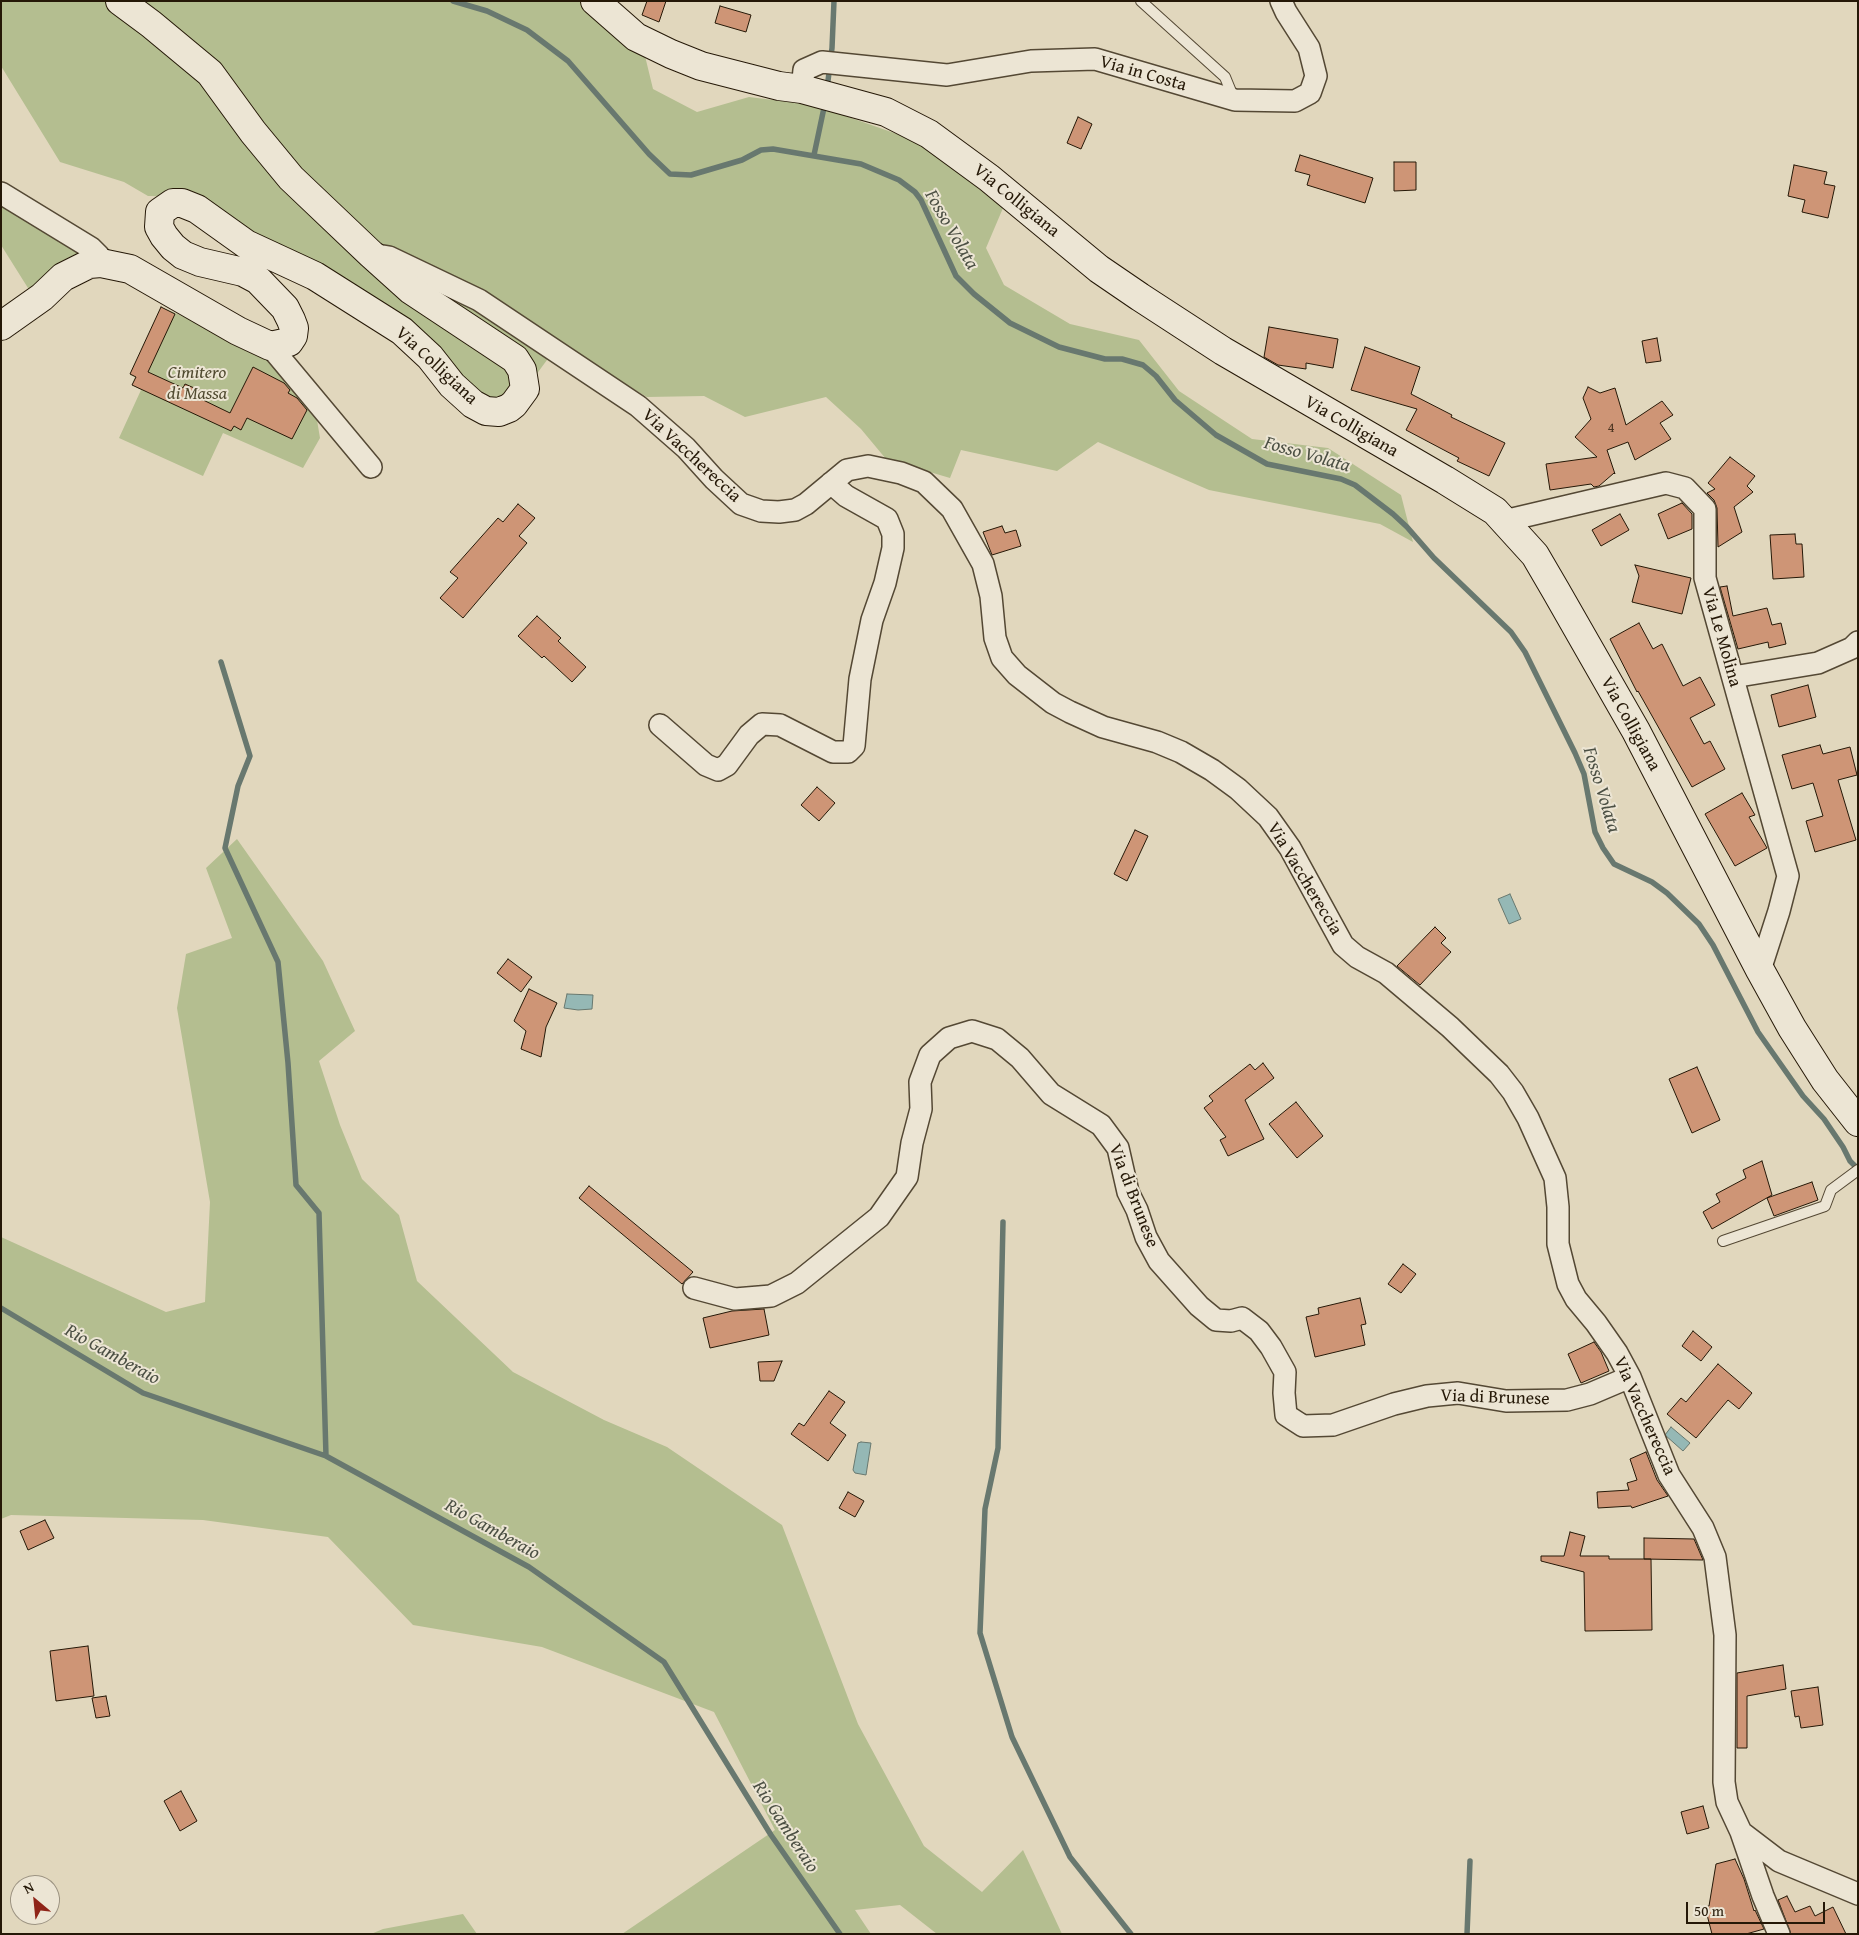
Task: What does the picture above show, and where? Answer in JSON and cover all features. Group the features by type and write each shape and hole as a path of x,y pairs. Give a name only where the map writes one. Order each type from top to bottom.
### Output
{"street":[{"name":"Via Colligiana","path":"120,1 210,73 252,132 291,178 371,254 412,290 515,359 522,370 525,389 514,404 499,412 486,410 473,404 452,385 430,357 402,331 343,292 315,276 246,244 189,205 173,203 166,206 160,212 159,227 173,247 184,255 200,262 251,275 285,308 294,328 293,336 289,342 270,346"},
{"name":"Via Colligiana","path":"594,1 636,37 701,66 779,86 802,89 886,112 929,134 989,178 1100,269 1140,297 1223,351 1495,511 1535,556 1556,590 1636,731 1760,970 1814,1064 1858,1122"},
{"name":"Via in Costa","path":"802,89 804,70 822,62 948,75 1031,61 1095,59 1235,100 1295,101 1310,93 1316,76 1309,48 1281,1"},
{"path":"1,193 91,248 99,256 101,263"},
{"name":"Via Vacchereccia","path":"371,254 389,257 479,300 638,406 686,448 714,479 741,504 761,511 779,512 795,510 806,504 847,470 868,466 901,473 924,482 952,510 983,564 991,596 995,638 1002,658 1017,675 1053,703 1070,712 1103,726 1157,742 1181,752 1212,770 1238,789 1268,817 1290,848 1343,945 1357,957 1386,973 1450,1027 1499,1074 1528,1118 1555,1178 1558,1207 1558,1244 1568,1284 1576,1299 1596,1323 1617,1354 1630,1377 1670,1475 1703,1528 1715,1557 1725,1635 1724,1782 1727,1802 1741,1832 1763,1896 1779,1934"},
{"path":"1,326 42,297 63,277 89,264 101,263 130,269 238,331 270,346 371,467"},
{"path":"660,725 706,765 718,770 727,765 750,734 762,724 780,725 833,752 848,752 854,746 860,679 872,620 885,584 894,548 893,534 887,519 846,496 831,483"},
{"name":"Via Le Molina","path":"1504,521 1666,483 1685,488 1705,509 1705,578 1788,876 1760,970"},
{"path":"1732,677 1818,663 1852,648 1858,642"},
{"name":"Via di Brunese","path":"694,1288 736,1300 771,1296 797,1283 879,1217 907,1177 912,1143 921,1109 920,1082 930,1055 949,1038 972,1030 998,1039 1020,1058 1051,1094 1101,1125 1118,1148 1128,1192 1137,1210 1146,1237 1159,1261 1199,1306 1216,1320 1232,1321 1242,1318 1258,1331 1271,1347 1285,1372 1286,1416 1303,1426 1333,1425 1394,1404 1427,1396 1458,1393 1506,1401 1567,1400 1590,1394 1630,1377"},
{"path":"1741,1832 1778,1861 1858,1894"}],"lane":[{"path":"1141,1 1225,77 1235,100"},
{"path":"1722,1241 1825,1206 1830,1190 1858,1170"}],"green space":[{"path":"1,1 586,1 645,56 653,89 697,112 749,97 814,105 920,142 1003,208 986,248 1004,285 1070,324 1139,340 1179,391 1252,439 1328,448 1401,495 1413,542 1380,524 1209,490 1098,442 1057,471 961,450 950,478 886,459 861,429 826,397 745,417 704,396 647,397 558,345 533,379 496,403 199,197 148,196 124,182 60,162 1,66"},
{"path":"1,205 91,253 33,296 1,245"},
{"name":"Cimitero di Massa","path":"161,307 218,331 289,371 314,402 320,438 303,468 223,433 203,476 119,438 141,390 132,385 135,377 130,375"},
{"path":"237,839 323,961 355,1031 319,1061 340,1125 362,1179 399,1215 417,1281 513,1372 604,1420 667,1447 782,1525 858,1724 924,1846 982,1892 1023,1850 1062,1934 937,1934 900,1905 855,1910 871,1934 622,1934 775,1830 714,1712 542,1647 413,1625 328,1537 203,1520 11,1515 1,1519 1,1237 166,1312 205,1302 210,1202 177,1008 186,954 232,938 206,868"},
{"path":"463,1914 477,1934 371,1934 383,1929"}],"water":[{"path":"1510,894 1521,919 1509,924 1498,899"},
{"path":"567,994 593,995 592,1009 564,1008"},
{"path":"1671,1427 1690,1443 1683,1451 1665,1435"},
{"path":"858,1443 871,1443 866,1475 855,1473 853,1470"}],"building":[{"path":"647,1 666,1 659,22 642,15"},
{"path":"720,6 751,15 746,32 715,23"},
{"path":"1078,117 1092,124 1081,149 1067,143"},
{"path":"1300,155 1373,178 1365,203 1307,185 1310,175 1295,171"},
{"path":"1394,162 1416,162 1416,190 1394,191"},
{"path":"1794,165 1827,172 1824,184 1835,186 1828,218 1802,212 1805,200 1788,196"},
{"path":"161,307 175,314 148,372 183,388 185,384 201,391 199,398 230,413 253,367 284,383 290,390 288,393 297,398 307,410 292,439 247,418 241,430 234,426 231,431 132,385 136,377 130,374"},
{"path":"1269,327 1338,339 1333,368 1306,363 1306,369 1278,365 1264,357"},
{"path":"1657,338 1661,361 1646,363 1642,341"},
{"path":"1365,347 1420,367 1411,394 1452,415 1451,417 1505,443 1489,476 1457,461 1459,458 1406,430 1417,409 1351,390"},
{"path":"1588,387 1600,393 1615,388 1626,425 1662,401 1673,415 1660,423 1671,439 1635,460 1628,442 1607,450 1615,474 1599,486 1594,487 1591,484 1550,490 1546,464 1597,457 1575,437 1591,419 1583,398"},
{"path":"1730,457 1755,476 1747,486 1753,492 1734,507 1742,532 1718,547 1717,508 1714,500 1707,493 1715,489 1708,483"},
{"path":"1682,503 1692,514 1692,529 1668,539 1658,514"},
{"path":"518,504 535,518 519,536 527,543 463,618 440,598 458,578 450,572 498,518 503,522"},
{"path":"1620,514 1629,530 1601,546 1592,530"},
{"path":"1002,526 1005,533 1016,530 1021,546 992,555 983,532"},
{"path":"1795,534 1796,544 1802,544 1804,577 1773,579 1770,535"},
{"path":"1635,565 1691,578 1682,614 1632,602 1639,576"},
{"path":"1727,586 1733,616 1767,608 1772,625 1781,623 1786,644 1769,648 1768,642 1738,649 1720,587"},
{"path":"537,616 561,638 558,641 586,667 572,682 544,656 542,658 518,636"},
{"path":"1639,623 1653,649 1662,644 1683,686 1700,677 1715,705 1690,718 1704,744 1710,741 1725,769 1692,787 1637,692 1610,639"},
{"path":"1808,685 1816,717 1779,727 1771,695"},
{"path":"1820,745 1823,754 1850,747 1857,775 1838,780 1856,840 1815,852 1806,821 1823,816 1813,783 1792,789 1782,755"},
{"path":"817,787 835,803 819,821 801,805"},
{"path":"1742,793 1755,815 1749,817 1767,848 1735,866 1705,814"},
{"path":"1135,830 1148,836 1127,881 1114,874"},
{"path":"1435,927 1446,938 1441,943 1451,952 1420,985 1397,966"},
{"path":"508,959 532,977 521,992 497,973"},
{"path":"529,989 557,1003 546,1027 541,1057 521,1049 526,1031 514,1021"},
{"path":"1263,1063 1274,1078 1245,1100 1264,1139 1228,1156 1220,1140 1226,1137 1204,1108 1213,1101 1209,1096 1250,1064 1255,1070"},
{"path":"1697,1067 1720,1120 1692,1133 1669,1079"},
{"path":"1296,1102 1323,1136 1297,1158 1269,1124"},
{"path":"1762,1161 1772,1195 1712,1229 1703,1212 1720,1202 1716,1194 1746,1178 1743,1170"},
{"path":"1812,1182 1818,1200 1774,1216 1767,1198"},
{"path":"589,1186 693,1272 682,1284 579,1198"},
{"path":"1403,1264 1416,1274 1401,1293 1388,1284"},
{"path":"1360,1298 1366,1324 1361,1325 1365,1345 1315,1357 1306,1317 1319,1314 1318,1308"},
{"path":"764,1309 769,1335 710,1348 703,1318 732,1311"},
{"path":"1693,1331 1712,1347 1701,1361 1682,1346"},
{"path":"1594,1342 1601,1352 1609,1371 1581,1383 1568,1354"},
{"path":"782,1361 774,1381 760,1381 758,1362"},
{"path":"1718,1364 1752,1393 1739,1409 1728,1400 1696,1438 1667,1414 1681,1398 1686,1402"},
{"path":"829,1391 845,1402 830,1423 846,1435 828,1461 791,1434 799,1423 804,1426"},
{"path":"1646,1452 1657,1480 1668,1496 1632,1508 1631,1506 1598,1508 1597,1492 1629,1490 1627,1483 1637,1480 1630,1459"},
{"path":"848,1492 864,1501 855,1517 839,1508"},
{"path":"45,1520 54,1538 28,1550 20,1531"},
{"path":"1570,1532 1585,1536 1580,1556 1609,1556 1609,1559 1651,1559 1652,1630 1585,1631 1584,1572 1541,1561 1541,1556 1564,1556"},
{"path":"1644,1538 1694,1539 1703,1560 1644,1559"},
{"path":"88,1646 94,1696 56,1701 50,1651"},
{"path":"1783,1665 1786,1689 1747,1696 1747,1748 1737,1748 1737,1673"},
{"path":"1818,1687 1823,1725 1801,1728 1799,1716 1795,1717 1791,1691"},
{"path":"106,1696 110,1716 96,1718 92,1698"},
{"path":"181,1791 197,1821 180,1831 164,1801"},
{"path":"1703,1806 1709,1828 1687,1834 1681,1812"},
{"path":"1735,1859 1744,1879 1754,1911 1764,1929 1746,1934 1712,1934 1705,1907 1709,1906 1716,1864"},
{"path":"1787,1896 1795,1912 1810,1906 1815,1916 1833,1907 1846,1934 1791,1934 1778,1900"}],"waterway":[{"name":"Fosso Volata","path":"453,1 487,11 527,30 568,61 649,154 670,174 691,175 742,160 761,150 773,149 861,164 899,180 915,192 921,200 956,276 974,294 1010,323 1059,347 1105,359 1122,359 1143,365 1156,376 1175,400 1216,435 1267,464 1341,479 1355,485 1393,514 1434,558 1511,632 1525,652 1584,774 1595,832 1603,848 1614,864 1652,882 1667,893 1699,924 1713,945 1758,1032 1803,1096 1824,1119 1850,1161 1858,1169"},
{"path":"827,89 832,48 834,1"},
{"path":"814,155 825,103"},
{"path":"221,662 250,756 238,786 225,848 278,962 288,1063 296,1185 319,1213 326,1456"},
{"path":"1003,1222 998,1448 985,1509 980,1633 1012,1737 1070,1857 1131,1934"},
{"name":"Rio Gamberaio","path":"1,1308 143,1393 326,1456 529,1567 664,1662 771,1835 840,1934"},
{"path":"1467,1934 1470,1861"}]}
